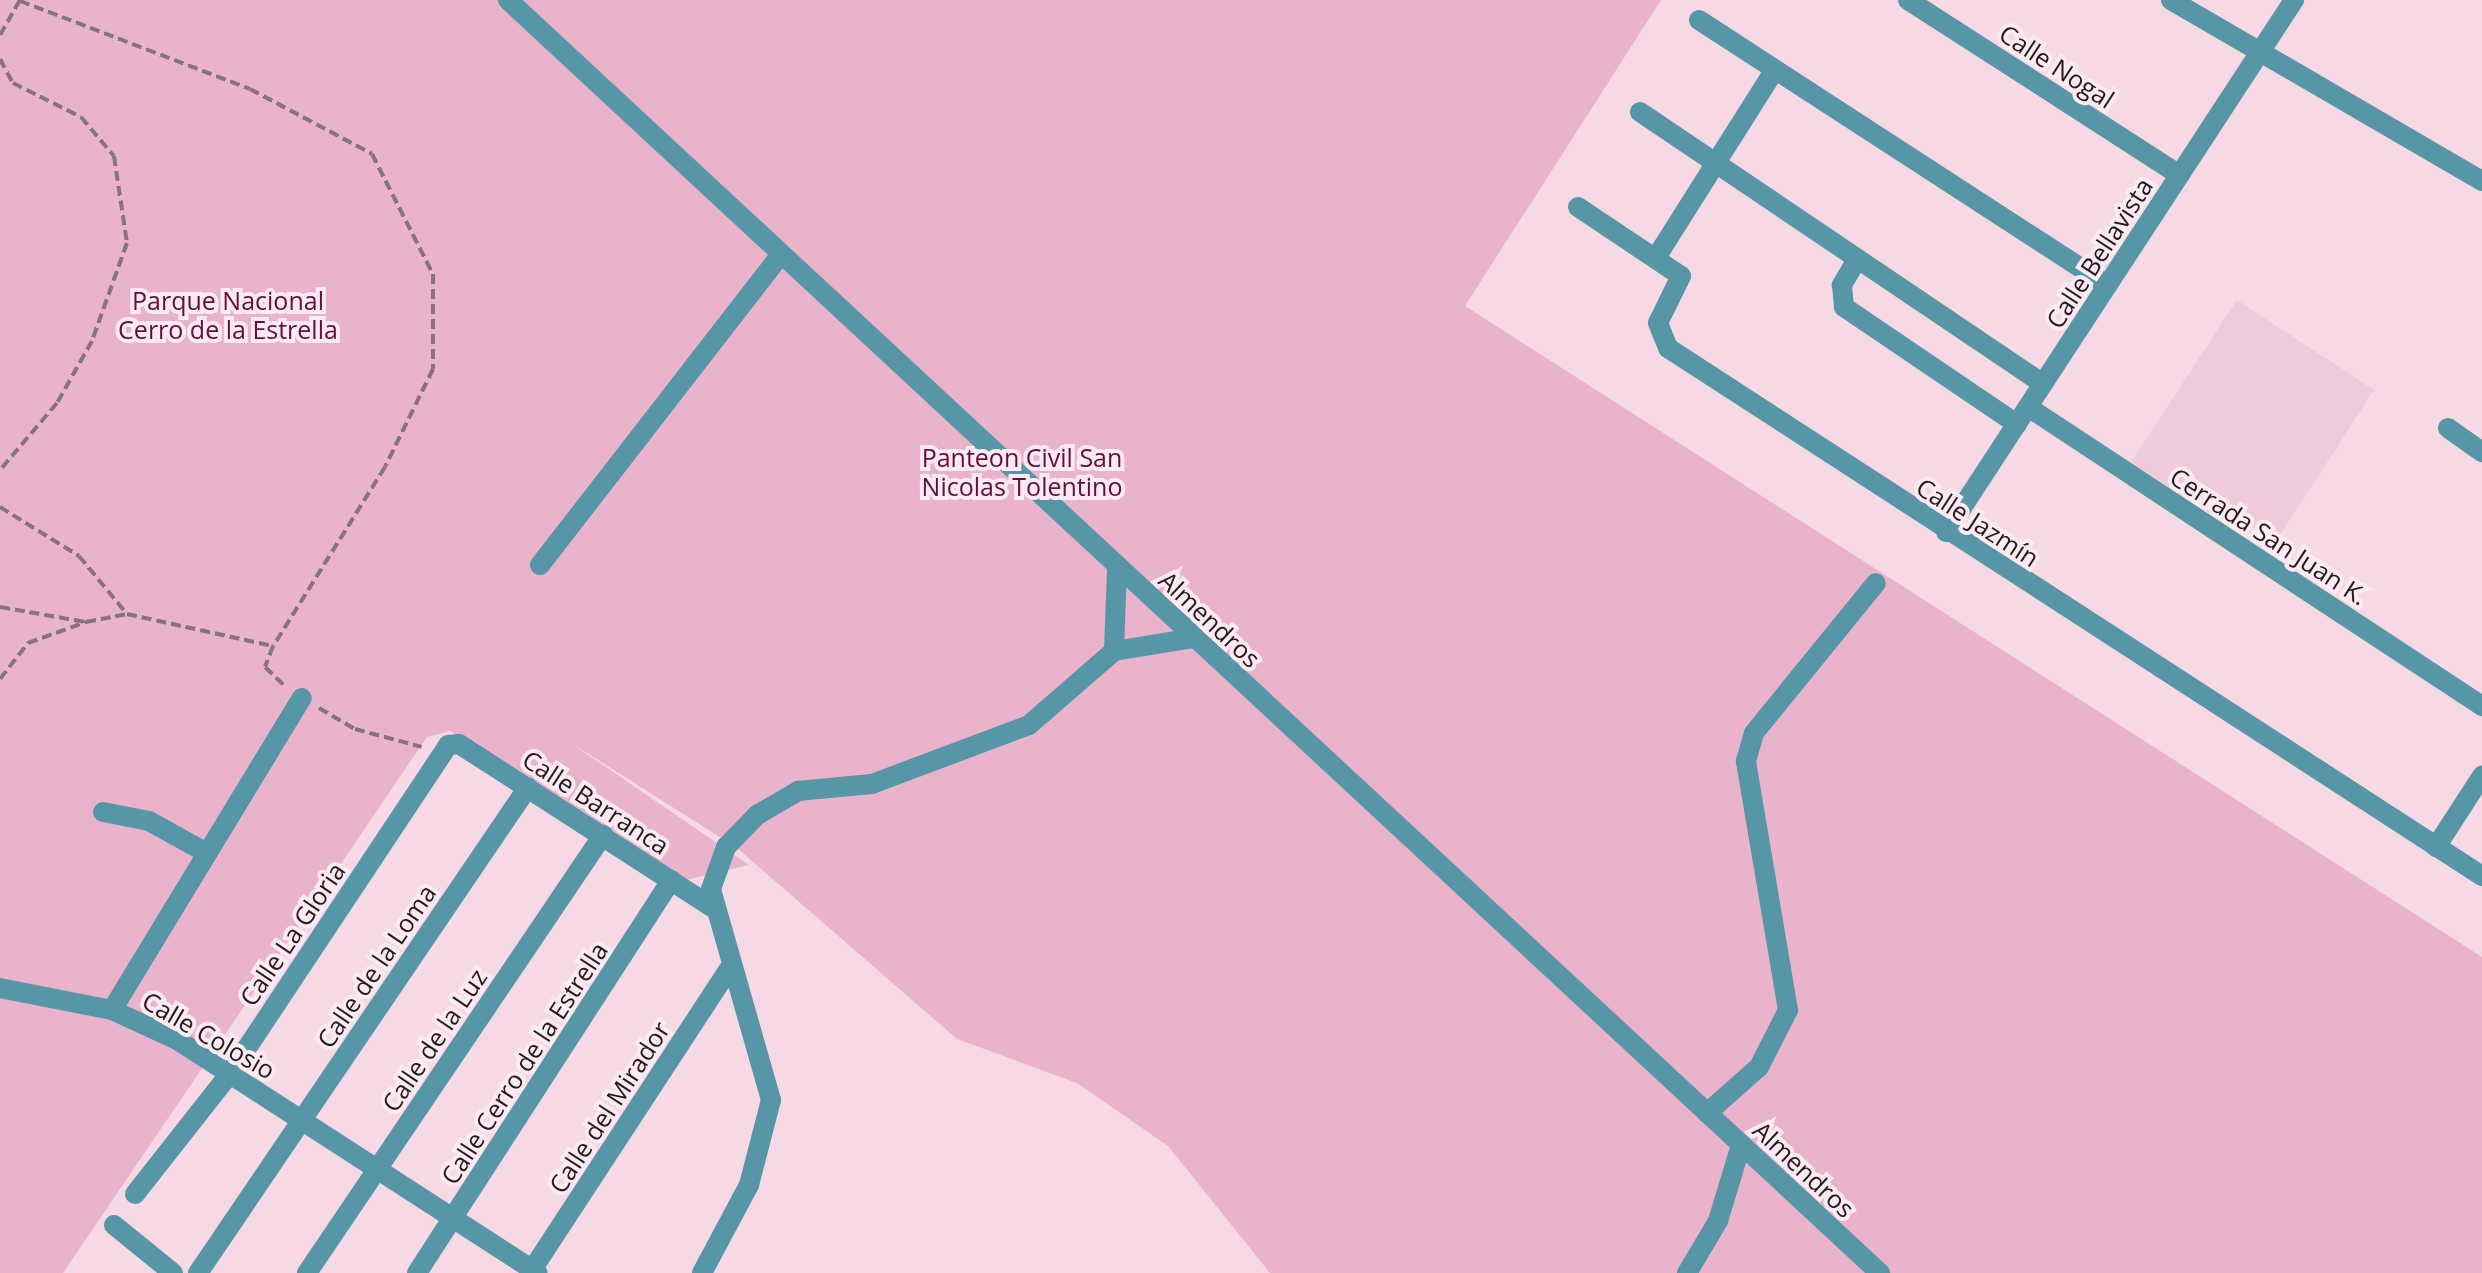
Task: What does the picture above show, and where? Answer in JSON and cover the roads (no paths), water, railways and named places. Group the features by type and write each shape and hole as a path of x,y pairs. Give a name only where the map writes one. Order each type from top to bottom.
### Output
{"street":[{"name":"Almendros","path":"508,0 1880,1273"},
{"name":"Calle Nogal","path":"1908,0 2180,175"},
{"path":"2171,0 2257,56 2482,181"},
{"name":"Calle Bellavista","path":"1946,532 2294,0"},
{"path":"1698,20 2108,286"},
{"path":"1578,207 1657,256 1774,72"},
{"path":"1640,112 1856,263 2044,384"},
{"path":"540,565 780,256"},
{"name":"Calle Jazmín","path":"1657,256 1681,276 1658,322 1668,348 1946,532 2482,876"},
{"name":"Cerrada San Juan K.","path":"1856,263 1842,285 1844,307 2023,415 2482,706"},
{"path":"2448,428 2482,452"},
{"path":"1114,651 1117,569"},
{"path":"1707,1112 1760,1067 1788,1010 1746,762 1754,733 1876,583"},
{"path":"702,1273 749,1185 771,1100 729,969 711,889 726,848 757,815 798,791 872,784 1029,726 1114,651 1193,638"},
{"name":"Calle Colosio","path":"302,698 204,852 112,1010 231,1072 533,1272"},
{"name":"Calle Barranca","path":"447,746 528,787 715,909"},
{"name":"Calle La Gloria","path":"135,1194 231,1072 447,746"},
{"path":"2436,847 2482,776"},
{"name":"Calle de la Loma","path":"198,1273 528,787"},
{"path":"103,812 149,821 204,852"},
{"name":"Calle de la Luz","path":"307,1273 603,835"},
{"name":"Calle Cerro de la Estrella","path":"417,1273 671,880"},
{"name":"Calle del Mirador","path":"533,1272 729,969"},
{"path":"0,988 112,1010"},
{"path":"1687,1273 1718,1221 1741,1145"},
{"path":"114,1225 173,1273"}],"park label":[{"name":"Parque Nacional Cerro de la Estrella","path":"228,316"},
{"name":"Panteon Civil San Nicolas Tolentino","path":"1022,472"}]}
